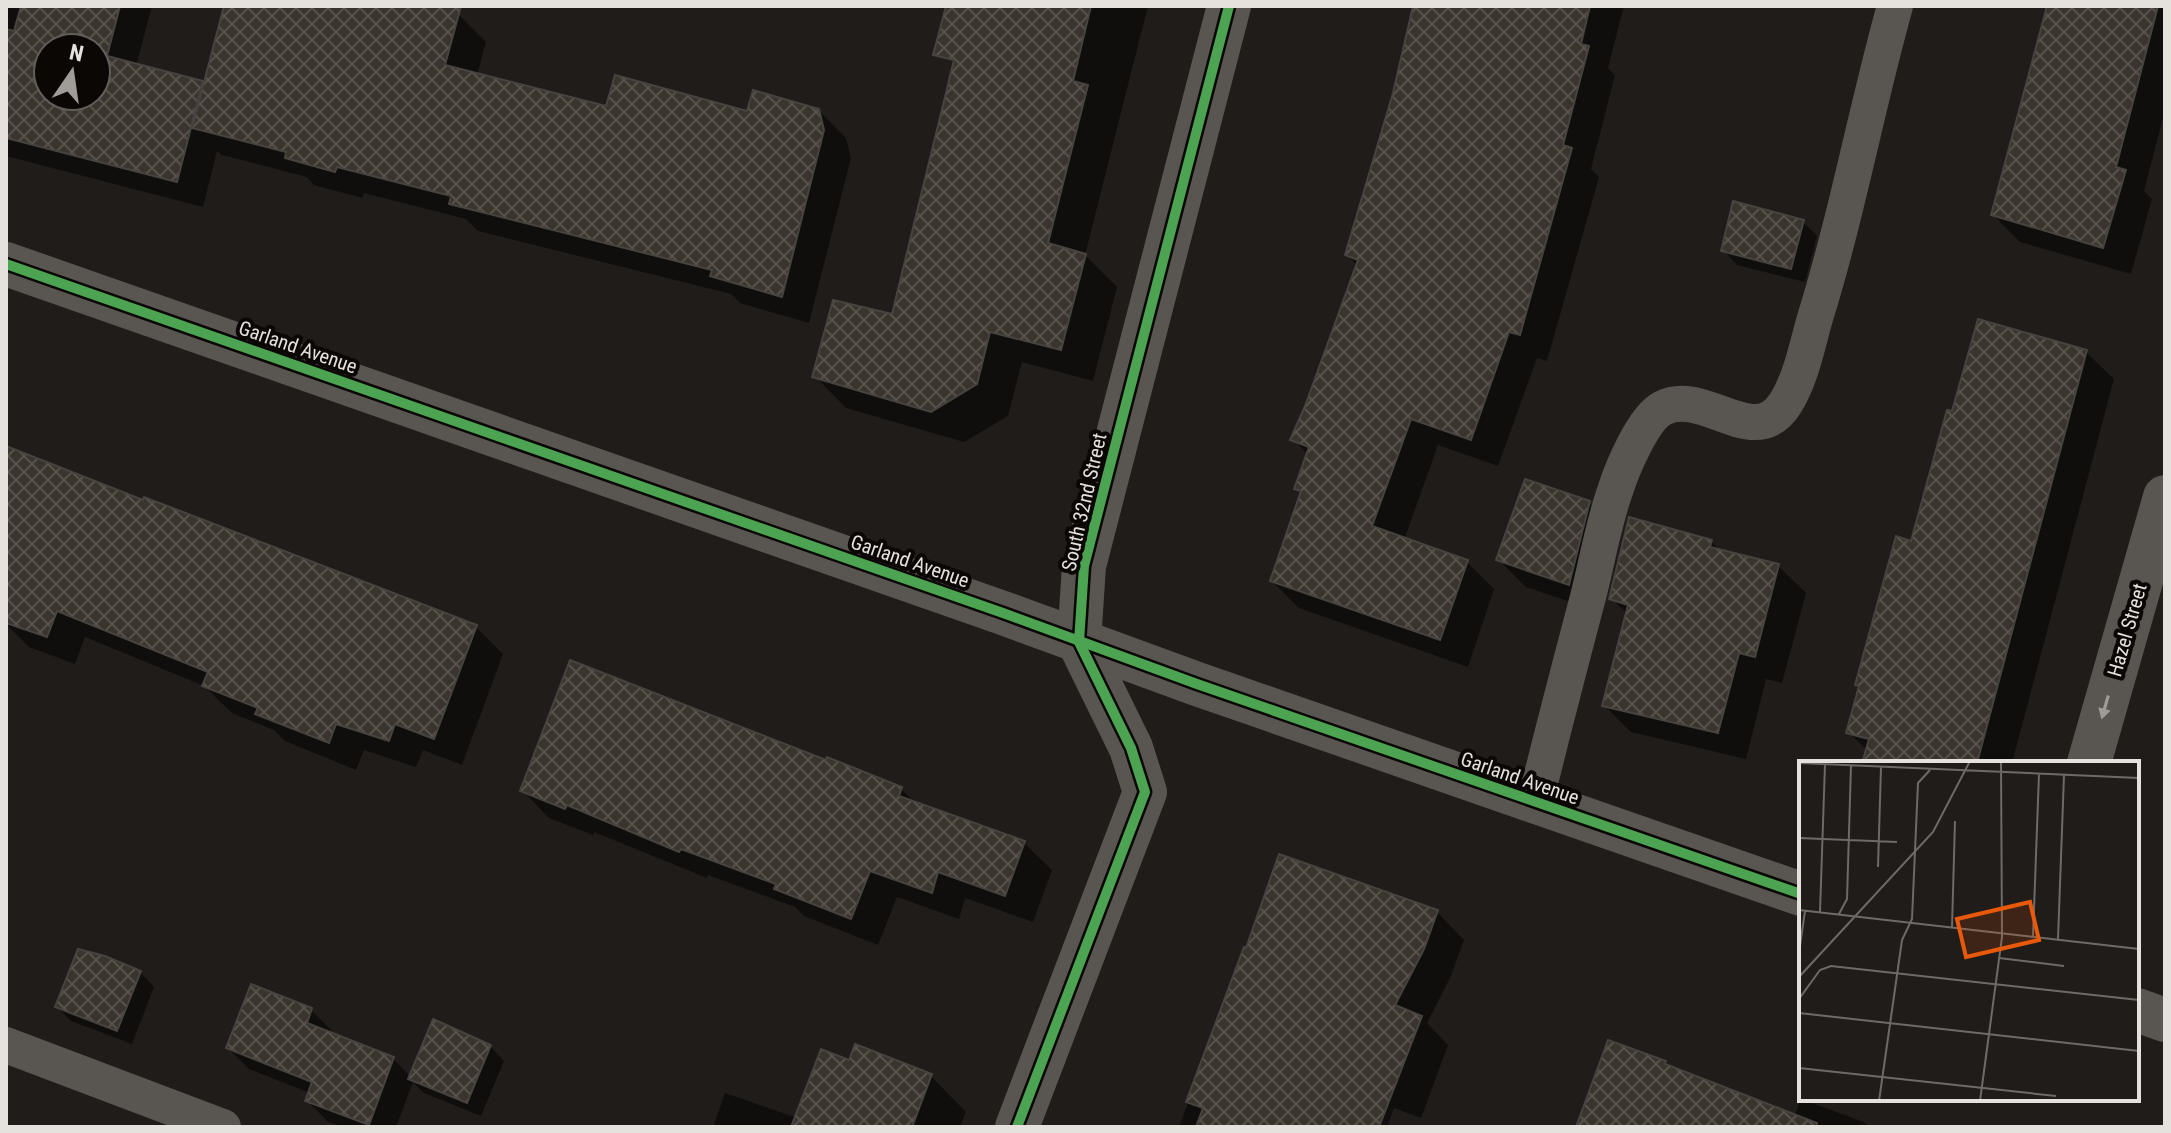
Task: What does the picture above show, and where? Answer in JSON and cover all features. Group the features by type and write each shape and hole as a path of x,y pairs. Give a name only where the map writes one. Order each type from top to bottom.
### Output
{"street":[{"name":"South 32nd Street","path":"1017,1127 1145,792 1131,748 1079,642 1084,566 1229,6"},
{"name":"Garland Avenue","path":"6,264 1799,893"},
{"name":"Hazel Street","path":"2090,761 2165,497"},
{"path":"2139,1011 2165,1020"}],"lane":[{"path":"1535,803 1614,491 1642,433 1660,409 1670,405 1696,404 1744,422 1759,422 1777,415 1787,402 1835,255 1895,6"},
{"path":"6,1045 223,1127"}],"building":[{"path":"21,6 120,6 112,37 112,32 32,32 32,112 112,112 112,57 203,81 177,182 6,138 6,29 14,31"},
{"path":"224,6 461,6 445,65 606,106 615,75 747,111 753,90 819,109 824,130 782,297 710,276 712,270 449,204 451,196 337,167 335,172 285,158 286,152 192,128"},
{"path":"946,6 1091,6 1073,81 1088,85 1048,243 1086,254 1061,350 990,332 977,384 931,412 812,377 833,300 892,314 954,60 933,55"},
{"path":"1413,6 1590,6 1581,44 1589,46 1563,145 1572,148 1520,335 1509,332 1471,440 1411,419 1372,526 1468,560 1440,640 1270,581 1301,491 1294,489 1309,447 1290,440 1358,260 1345,255 1393,93"},
{"path":"2047,6 2158,6 2116,167 2126,170 2103,248 1991,215"},
{"path":"1733,201 1804,220 1791,269 1721,251"},
{"path":"1978,319 2087,350 1978,761 1863,761 1869,739 1846,733 1859,686 1855,685 1896,536 1911,541 1947,410 1952,411"},
{"path":"6,446 477,625 434,739 395,724 389,741 336,724 329,743 255,714 258,708 202,686 208,672 57,611 47,637 6,623"},
{"path":"1525,479 1590,501 1569,585 1496,560"},
{"path":"1629,517 1712,540 1710,547 1779,564 1755,657 1739,653 1718,733 1602,706 1628,605 1609,599"},
{"path":"570,660 826,760 827,757 902,787 899,796 1025,841 1005,896 938,872 932,893 870,871 851,919 774,889 776,884 681,849 679,852 567,805 565,809 520,791"},
{"path":"1279,854 1438,910 1424,949 1395,1005 1422,1016 1379,1127 1196,1127 1203,1108 1186,1102"},
{"path":"78,949 141,971 117,1031 55,1007"},
{"path":"251,984 312,1008 307,1023 394,1057 369,1125 305,1101 312,1082 226,1048"},
{"path":"433,1019 491,1045 467,1103 408,1079"},
{"path":"1608,1040 1817,1123 1816,1127 1576,1127"},
{"path":"855,1044 932,1074 912,1127 791,1127 821,1049 849,1060"}],"cycle path":[{"path":"1017,1127 1145,792 1131,748 1079,642 1084,566 1229,6"},
{"path":"6,264 1799,893"}]}
